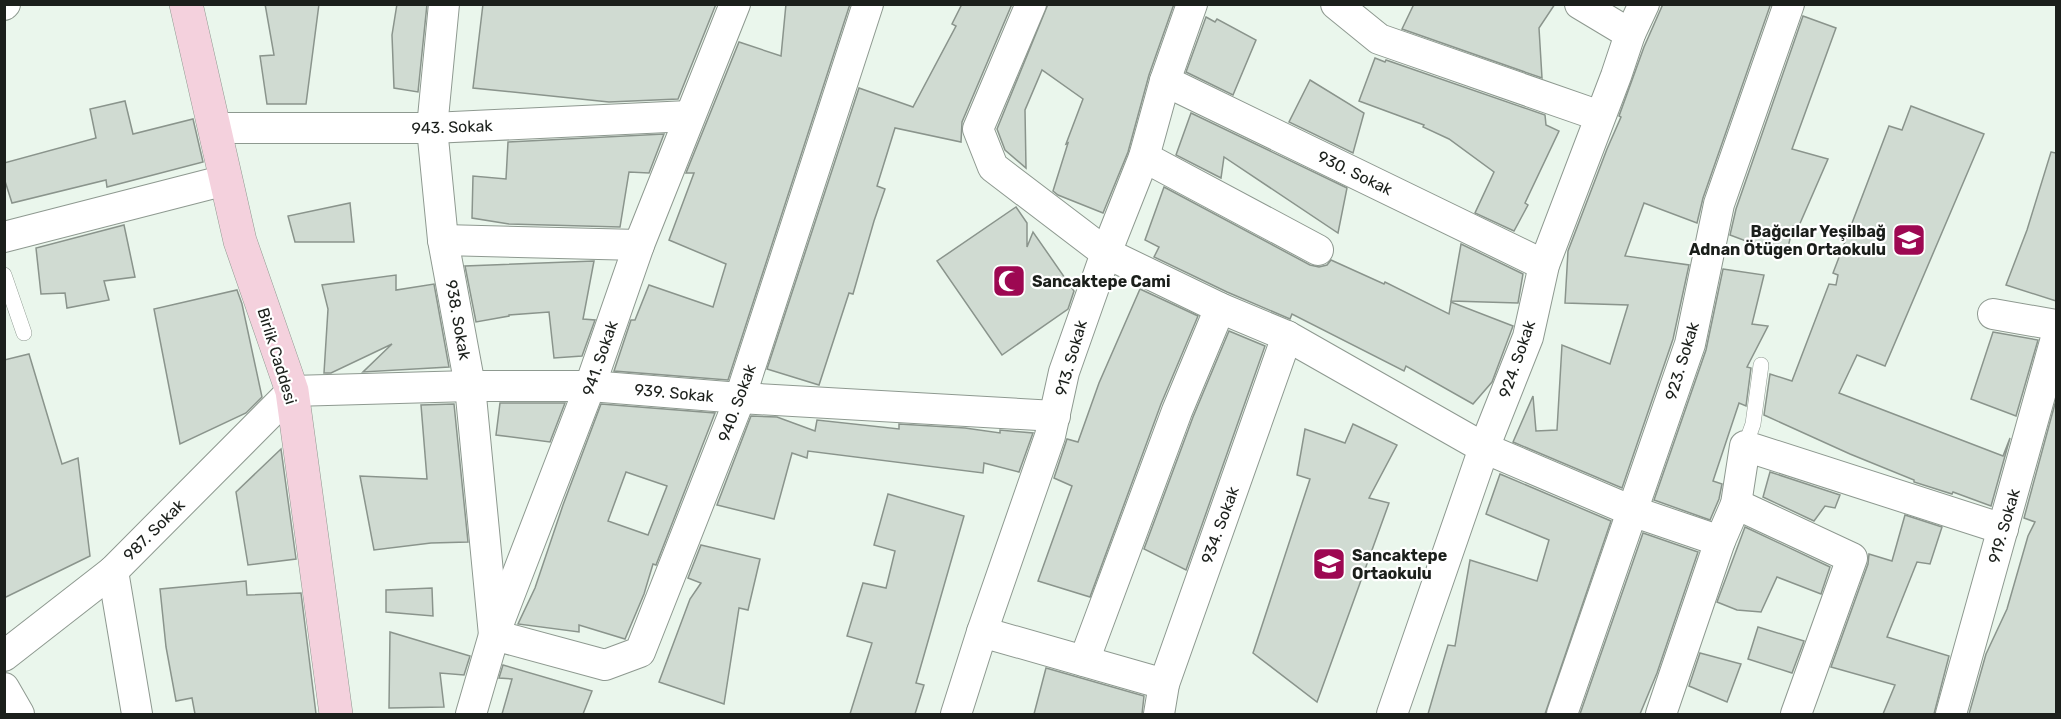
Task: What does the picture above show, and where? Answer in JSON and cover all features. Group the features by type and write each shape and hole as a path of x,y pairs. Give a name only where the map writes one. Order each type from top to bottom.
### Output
{"main road":[{"name":"Birlik Caddesi","path":"186,4 240,241 292,391 336,714"}],"street":[{"name":"938. Sokak","path":"444,4 432,128 443,240 470,386 494,635"},
{"name":"941. Sokak","path":"471,714 494,635 590,386 639,245 735,4"},
{"name":"940. Sokak","path":"494,635 605,665 640,652 740,398 868,4"},
{"path":"1031,4 978,129 993,167 1106,253 1220,308 1287,336 1484,448 1632,511 1720,541"},
{"name":"913. Sokak","path":"956,714 1055,416 1064,372 1106,253 1144,157 1192,4"},
{"path":"1336,4 1379,39 1600,116"},
{"path":"1580,4 1630,34"},
{"name":"924. Sokak","path":"1392,714 1484,448 1528,336 1544,265 1630,34 1644,4"},
{"name":"923. Sokak","path":"1562,714 1690,344 1719,204 1789,4"},
{"name":"930. Sokak","path":"1166,81 1544,265"},
{"name":"943. Sokak","path":"214,128 432,128 689,116"},
{"path":"1144,157 1318,250"},
{"path":"4,237 226,180"},
{"path":"443,240 639,245"},
{"path":"1084,661 1177,411 1220,308"},
{"path":"1993,314 2056,325"},
{"name":"934. Sokak","path":"1159,714 1164,684 1287,336"},
{"name":"919. Sokak","path":"1951,714 2056,338"},
{"name":"939. Sokak","path":"292,391 470,386 590,386 740,398 1055,416"},
{"name":"987. Sokak","path":"4,656 113,571 292,391"},
{"path":"1661,714 1720,541 1736,504 1745,446 2003,529"},
{"path":"1736,504 1852,558 1796,714"},
{"path":"113,571 137,714"},
{"path":"982,632 1164,684"},
{"path":"4,688 19,714"}],"lane":[{"path":"4,275 24,333"},
{"path":"1745,446 1753,424 1761,365"}],"building":[{"path":"265,4 319,4 306,104 267,104 260,56 274,55"},
{"path":"397,4 427,4 418,92 394,88 392,35"},
{"path":"483,4 716,4 678,99 609,102 473,88"},
{"path":"786,4 850,4 728,380 614,371 631,320 635,320 649,285 713,307 726,264 669,240 694,173 686,173 739,42 781,56"},
{"path":"962,4 1012,4 962,122 961,142 895,128 877,186 885,189 853,294 849,293 819,385 767,369 859,88 913,107 956,26 952,24"},
{"path":"1048,4 1174,4 1149,75 1128,152 1103,213 1053,191 1068,143 1066,144 1083,99 1042,70 1025,110 1026,168 1005,150 997,129"},
{"path":"1414,4 1555,4 1539,28 1542,78 1402,29"},
{"path":"1663,4 1766,4 1770,6 1703,198 1697,223 1644,203 1625,256 1689,265 1673,339 1622,488 1513,442 1533,396 1536,431 1557,430 1562,345 1610,364 1628,305 1565,303 1568,251 1621,117 1619,116 1644,47"},
{"path":"1803,16 1836,28 1792,149 1828,159 1798,228 1793,226 1786,256 1730,235 1736,209"},
{"path":"1206,17 1215,22 1217,19 1256,40 1233,95 1186,72"},
{"path":"1375,58 1545,115 1546,125 1559,131 1525,203 1528,205 1514,231 1475,213 1494,172 1449,139 1423,127 1424,125 1359,101"},
{"path":"1310,80 1364,113 1353,153 1289,122"},
{"path":"125,101 133,134 193,119 203,162 107,187 106,180 12,203 4,178 4,163 96,138 90,109"},
{"path":"1911,106 1984,134 1885,366 1857,355 1839,393 2003,456 2010,438 1991,506 1953,492 1952,494 1914,482 1914,480 1764,415 1770,374 1792,381 1829,284 1836,285 1838,275 1833,273 1889,126 1902,130"},
{"path":"1191,113 1347,188 1338,233 1224,157 1221,178 1176,155"},
{"path":"664,134 649,173 629,172 620,227 509,224 472,218 473,176 506,179 508,142"},
{"path":"2051,152 2056,153 2056,301 2006,285 2027,230"},
{"path":"1164,187 1310,265 1319,267 1327,265 1331,260 1384,284 1385,282 1449,314 1451,302 1513,326 1492,382 1473,404 1406,366 1404,371 1292,314 1290,319 1154,257 1159,247 1145,240"},
{"path":"350,203 354,242 295,242 288,216"},
{"name":"Sancaktepe Cami","path":"1016,207 1027,223 1027,247 1033,232 1074,291 1068,309 1002,355 937,261"},
{"path":"124,225 135,277 104,281 109,300 67,308 65,293 41,294 36,248"},
{"path":"1461,244 1523,274 1518,303 1451,301"},
{"path":"594,261 583,319 595,320 582,356 554,358 549,312 509,315 476,322 465,266"},
{"path":"1723,269 1764,275 1752,324 1768,326 1747,367 1751,368 1746,406 1739,403 1713,481 1722,484 1719,499 1710,520 1654,500 1706,350"},
{"path":"396,275 396,290 434,284 449,367 363,372 392,344 331,373 324,373 328,309 322,285"},
{"path":"1140,289 1198,316 1161,404 1090,597 1038,581 1072,486 1054,478 1067,439 1078,442 1099,383"},
{"path":"237,290 262,397 246,413 180,444 154,309"},
{"path":"1229,331 1265,346 1186,570 1144,549 1193,417"},
{"path":"1993,332 2038,340 2016,416 1971,399"},
{"path":"29,354 62,464 78,458 90,556 4,598 4,360"},
{"path":"2056,400 2056,714 1969,714 1986,654 2007,609 2028,536 2035,522 2024,518"},
{"path":"500,403 565,403 550,442 496,435"},
{"path":"454,404 468,542 431,543 374,550 360,476 427,479 421,405"},
{"path":"601,404 715,413 625,639 579,625 579,632 518,624 535,588","holes":["626,472 667,486 648,535 608,521"]},
{"path":"751,416 777,417 815,431 817,420 899,429 899,424 965,428 1000,433 1000,430 1033,433 1019,472 984,463 983,473 808,451 807,458 792,453 774,519 717,505"},
{"path":"1353,424 1397,445 1369,498 1389,503 1317,702 1253,653 1310,479 1297,475 1305,429 1345,443"},
{"path":"281,449 296,559 248,565 236,492"},
{"path":"1770,472 1840,495 1835,508 1825,506 1814,521 1763,497"},
{"path":"1500,474 1611,521 1545,714 1428,714 1448,645 1455,646 1470,560 1537,581 1549,540 1486,514"},
{"path":"888,494 964,516 916,683 924,685 915,714 850,714 872,643 847,636 863,583 886,588 895,551 874,545"},
{"path":"1905,515 1942,527 1930,564 1917,562 1887,637 1949,656 1934,714 1883,714 1895,685 1831,667 1868,564 1869,554 1892,561"},
{"path":"1745,527 1830,567 1821,594 1777,577 1761,612 1737,610 1717,602"},
{"path":"1643,533 1698,552 1657,673 1640,714 1580,714"},
{"path":"701,545 760,559 748,610 739,608 724,704 659,682 690,599 701,583 688,578"},
{"path":"246,581 247,595 301,593 316,714 195,714 192,698 176,701 166,647 160,589"},
{"path":"432,588 433,616 386,612 386,590"},
{"path":"1758,627 1804,641 1792,673 1748,659"},
{"path":"390,632 470,656 464,675 440,673 444,707 389,708"},
{"path":"1700,653 1741,664 1727,702 1689,686"},
{"path":"503,665 592,691 583,714 502,714 512,679 499,678"},
{"path":"1046,668 1144,696 1142,714 1034,714"}],"place":[{"name":"Bağcılar Yeşilbağ Adnan Ötügen Ortaokulu","path":"1909,240"},
{"name":"Sancaktepe Cami","path":"1009,281"},
{"name":"Sancaktepe Ortaokulu","path":"1329,564"}]}
